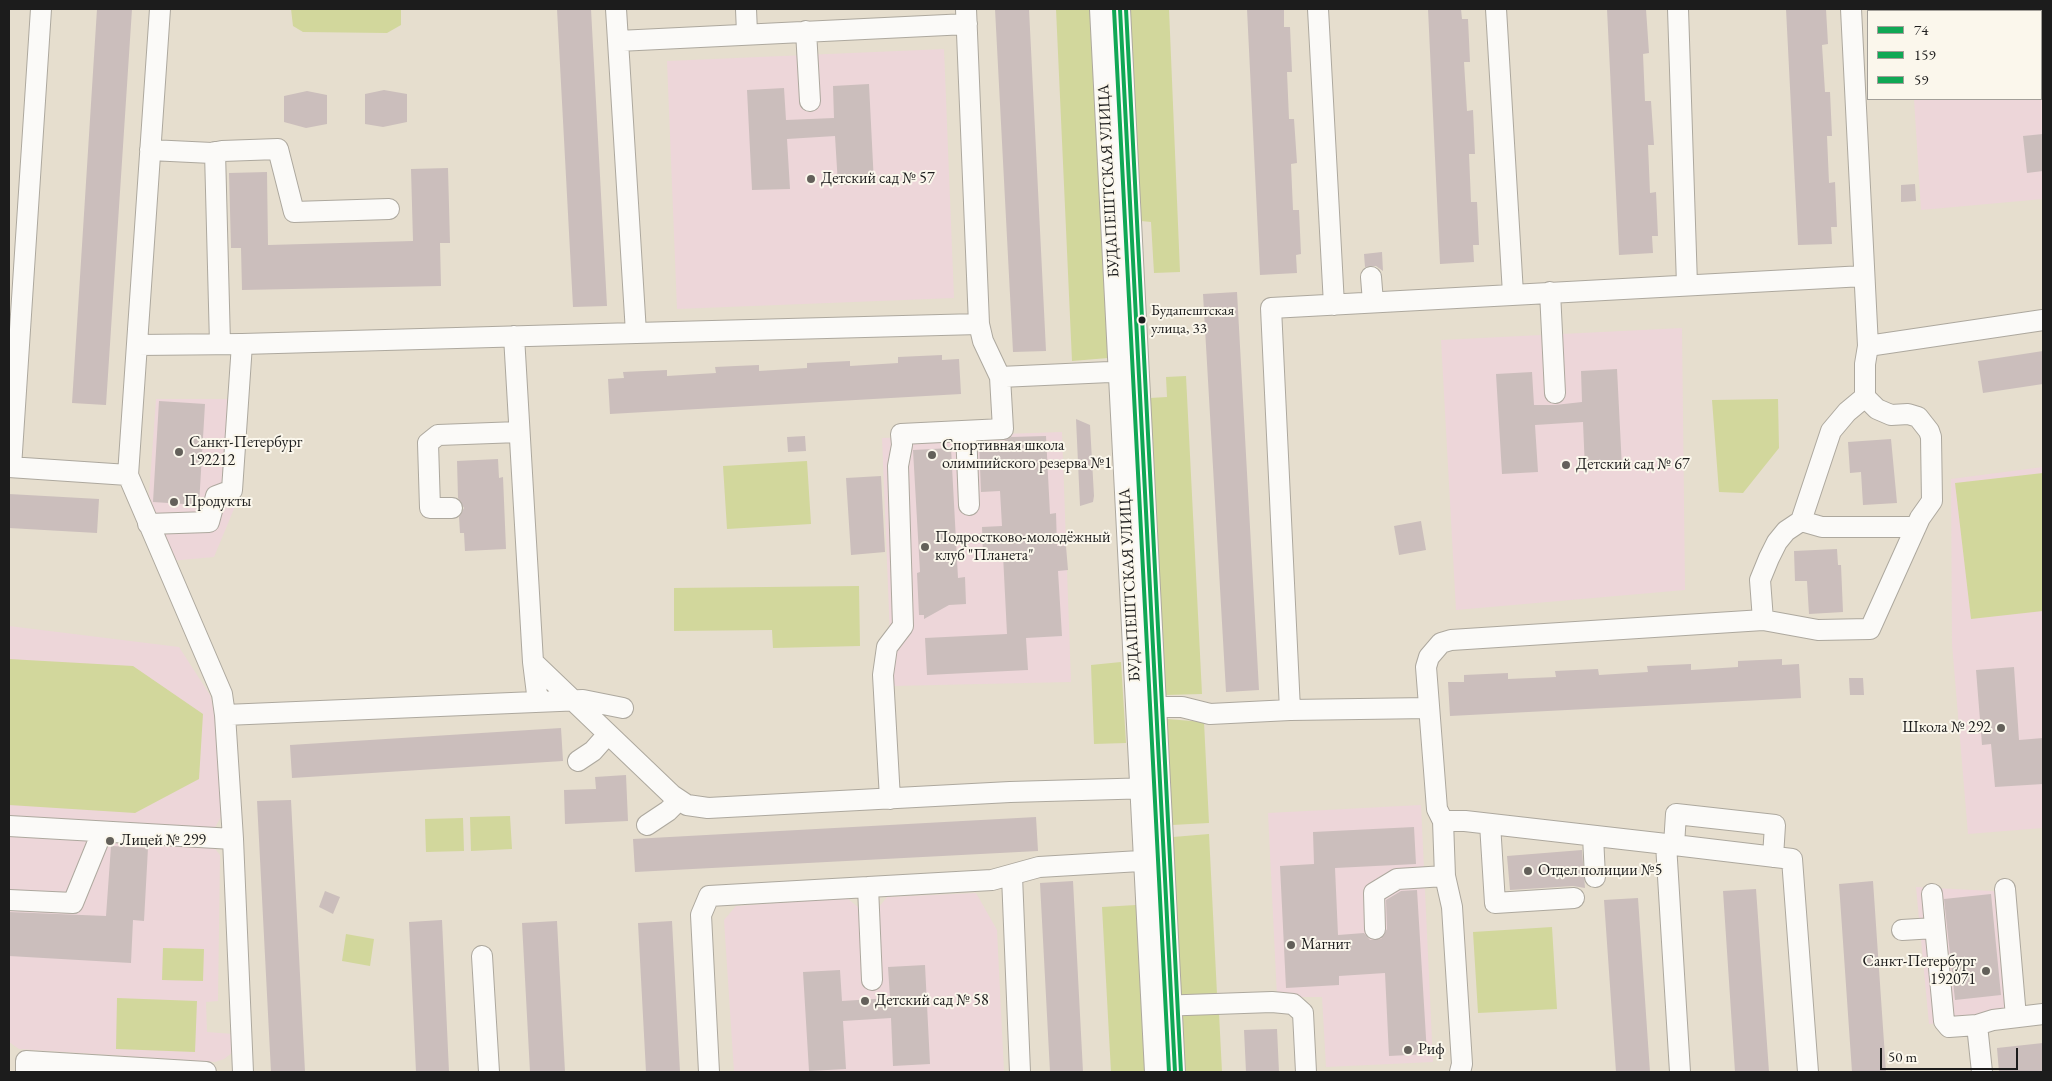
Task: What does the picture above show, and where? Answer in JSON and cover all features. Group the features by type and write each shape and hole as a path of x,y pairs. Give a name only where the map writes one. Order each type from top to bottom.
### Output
{"street":[{"path":"41,9 10,467 128,475"},
{"path":"160,9 128,475 222,694 226,715 233,839 243,1072"},
{"path":"616,9 636,333"},
{"path":"746,9 747,34"},
{"name":"БУДАПЕШТСКАЯ УЛИЦА","path":"1100,9 1129,371"},
{"name":"БУДАПЕШТСКАЯ УЛИЦА","path":"1120,9 1129,371 1150,788 1162,1006 1175,1072"},
{"path":"1318,9 1334,305"},
{"path":"1496,9 1513,294"},
{"path":"1678,9 1687,285"},
{"path":"1460,1072 1462,1064 1452,907 1445,876 1442,821 1437,809 1426,667 1429,657 1441,643 1451,640 1763,620 1818,630 1870,629 1916,527 1932,500 1931,437 1918,417 1908,414 1891,415 1877,408 1865,397 1865,364 1868,346 1851,9"},
{"path":"618,41 806,31 967,16 979,324 983,341 1000,377 1003,429 901,434 902,445 898,466 903,626 887,647 883,675 890,798"},
{"path":"806,31 810,101"},
{"path":"150,150 215,152 278,149 294,212 389,209"},
{"path":"215,152 220,344"},
{"path":"1290,710 1271,308 1864,276"},
{"path":"1371,277 1373,302"},
{"path":"1550,292 1555,392"},
{"path":"1868,346 2043,320"},
{"path":"137,345 242,344 636,333 663,325 979,324"},
{"path":"514,336 532,662 538,702"},
{"path":"148,524 210,522 216,496 232,490 242,344"},
{"path":"1000,377 1129,371"},
{"path":"1763,620 1760,580 1777,542 1786,531 1801,521 1831,431 1847,412 1865,397"},
{"path":"966,431 969,505"},
{"path":"452,508 430,508 428,443 438,435 519,432"},
{"path":"1801,521 1822,527 1916,527"},
{"path":"532,662 572,702 679,800 687,805 708,808 1010,792 1150,788"},
{"path":"226,715 252,707 572,702 583,700 623,708"},
{"path":"1146,707 1182,707 1210,714 1290,710 1429,708"},
{"path":"578,761 593,751 608,734"},
{"path":"647,825 668,811 679,800"},
{"path":"1680,1072 1670,844 1676,814 1775,825 1773,857"},
{"path":"1442,821 1490,824 1792,859 1808,1072"},
{"path":"1490,824 1495,903 1574,898"},
{"path":"9,826 233,839"},
{"path":"9,900 73,903 102,832"},
{"path":"1593,836 1595,876"},
{"path":"709,1072 701,915 709,896 992,880 1039,867 1154,860"},
{"path":"1012,876 1007,900 1020,1072"},
{"path":"1375,929 1374,893 1397,879 1445,876"},
{"path":"868,887 872,980"},
{"path":"2006,889 2016,1017"},
{"path":"1932,894 1944,1021 1950,1027 1977,1025 1993,1020 2043,1014"},
{"path":"1902,930 1935,928"},
{"path":"482,956 489,1072"},
{"path":"1162,1006 1293,1004 1303,1013 1306,1072"},
{"name":"БУДАПЕШТСКАЯ УЛИЦА","path":"1155,1072 1162,1006"},
{"path":"1977,1025 1982,1072"},
{"path":"26,1072 26,1061 206,1072"}],"shaded area":[{"path":"2043,9 2043,199 1921,210 1914,100 2042,100 2042,10 1902,10"},
{"name":"Детский сад № 57","path":"944,49 954,298 677,309 667,61"},
{"name":"Детский сад № 67","path":"1682,328 1685,590 1456,610 1441,340"},
{"path":"156,399 244,399 236,504 214,557 170,561 149,495"},
{"path":"1062,432 1071,682 892,686 882,438"},
{"name":"Школа № 292","path":"2043,467 2043,828 1968,834 1952,644 1951,479"},
{"name":"Лицей № 299","path":"9,626 179,647 210,695 216,718 222,815 213,831 211,844 220,855 218,1001 206,1002 207,1032 233,1034 233,1052 224,1059 215,1062 19,1049 9,1042"},
{"path":"1421,805 1433,1062 1326,1067 1322,997 1277,997 1268,813"},
{"path":"1916,887 2011,892 2023,1017 1929,1024"},
{"name":"Детский сад № 58","path":"976,893 997,930 1004,1072 734,1072 724,920 736,906 847,898 859,908 879,907 887,897"}],"green space":[{"path":"291,9 401,9 401,25 387,33 303,32 293,26"},
{"path":"1056,9 1090,9 1108,358 1072,361"},
{"path":"1130,9 1169,9 1180,272 1154,273 1151,222 1141,221"},
{"path":"1186,376 1202,694 1165,695 1150,398 1167,397 1166,377"},
{"path":"1778,399 1779,448 1743,493 1719,492 1712,400"},
{"path":"807,461 811,524 727,529 723,466"},
{"path":"2043,473 2043,611 1971,619 1955,483"},
{"path":"859,586 860,646 773,648 772,630 674,631 674,588"},
{"path":"9,659 133,666 203,714 199,779 135,813 9,805"},
{"path":"1121,662 1126,743 1094,744 1091,665"},
{"path":"1167,719 1204,722 1209,823 1172,825"},
{"path":"510,816 512,849 471,851 470,817"},
{"path":"463,818 464,851 426,852 425,819"},
{"path":"1209,834 1217,994 1181,996 1173,837"},
{"path":"1136,905 1145,1072 1111,1072 1102,907"},
{"path":"1552,927 1557,1009 1478,1013 1473,932"},
{"path":"346,934 374,939 370,966 342,961"},
{"path":"163,948 204,949 203,981 162,980"},
{"path":"117,998 197,1001 195,1052 116,1049"},
{"path":"1219,1013 1222,1072 1185,1072 1182,1015"}],"building":[{"path":"97,9 132,9 106,405 72,403"},
{"path":"557,9 591,9 607,306 573,307"},
{"path":"995,9 1029,9 1046,351 1013,352"},
{"path":"1247,9 1284,9 1284,27 1290,27 1292,72 1287,72 1289,119 1294,119 1297,163 1291,164 1293,210 1299,210 1301,254 1296,255 1297,273 1260,275"},
{"path":"1428,9 1461,9 1462,19 1468,19 1470,62 1464,62 1467,111 1473,110 1475,154 1469,154 1471,202 1477,202 1479,245 1473,245 1474,262 1440,264"},
{"path":"1607,9 1646,9 1649,53 1643,54 1645,101 1651,101 1654,145 1648,145 1650,193 1656,192 1658,236 1652,236 1653,253 1619,255"},
{"path":"1786,9 1826,9 1828,44 1822,45 1825,92 1830,92 1832,136 1827,136 1829,183 1835,182 1837,227 1831,227 1832,244 1798,245"},
{"path":"869,84 874,184 838,185 835,136 787,139 790,189 752,190 747,90 784,88 786,120 834,118 833,86"},
{"path":"384,90 407,94 407,122 383,127 365,124 365,94"},
{"path":"307,91 327,95 327,124 306,128 284,122 284,96"},
{"path":"2043,134 2043,171 2027,173 2023,136"},
{"path":"448,168 450,243 440,243 441,286 242,290 241,248 231,248 229,173 267,172 268,245 413,241 411,169"},
{"path":"1915,184 1916,201 1901,202 1901,185"},
{"path":"1382,252 1383,271 1376,266 1365,267 1364,254"},
{"path":"1237,292 1259,690 1226,692 1203,294"},
{"path":"2043,351 2043,384 1983,393 1978,361"},
{"path":"942,355 942,360 959,359 961,394 610,414 608,379 624,378 623,372 667,370 667,376 716,373 715,367 759,365 759,371 807,368 807,363 850,361 850,366 898,363 898,357"},
{"path":"1617,369 1622,468 1585,470 1583,422 1535,425 1538,472 1502,474 1496,374 1532,372 1534,405 1555,405 1582,402 1581,371"},
{"path":"159,401 205,404 199,505 153,502"},
{"path":"1076,419 1090,425 1094,496 1093,502 1080,506"},
{"path":"805,436 806,451 788,452 787,437"},
{"path":"1046,436 1050,514 1056,513 1057,546 1066,546 1068,570 1058,571 1062,636 1026,638 1028,670 927,675 925,638 1007,634 1003,555 983,556 982,527 1002,526 1000,491 981,492 979,442 1004,441 1011,437"},
{"path":"1891,439 1897,503 1863,505 1861,472 1850,473 1848,442"},
{"path":"951,448 958,578 965,577 966,604 949,605 924,619 924,615 919,615 917,573 920,572 913,450"},
{"path":"498,459 499,478 503,477 506,549 465,551 464,533 460,533 459,517 464,508 458,498 457,461"},
{"path":"881,476 885,552 851,555 846,478"},
{"path":"9,494 99,499 97,533 9,528"},
{"path":"1421,521 1426,550 1399,555 1394,526"},
{"path":"1837,549 1838,565 1841,565 1843,612 1809,614 1807,581 1795,581 1794,551"},
{"path":"1782,659 1782,665 1799,664 1801,698 1450,716 1448,682 1464,682 1464,675 1508,673 1508,679 1556,677 1555,671 1598,669 1599,675 1648,672 1647,666 1691,664 1691,670 1738,667 1738,661"},
{"path":"2014,667 2019,740 2043,738 2043,784 1995,787 1991,744 1982,745 1976,670"},
{"path":"1849,678 1863,678 1864,695 1850,695"},
{"path":"561,728 563,761 292,778 290,745"},
{"path":"626,775 628,821 565,824 564,790 596,789 595,777"},
{"path":"291,800 305,1072 271,1072 257,801"},
{"path":"1036,817 1038,851 635,872 633,839"},
{"path":"1414,827 1416,864 1335,868 1338,935 1364,933 1370,940 1381,939 1387,929 1386,900 1401,891 1417,890 1427,1054 1389,1056 1385,973 1339,976 1339,985 1286,988 1280,866 1314,864 1313,832"},
{"path":"111,846 148,848 144,921 133,920 131,963 9,956 9,912 106,916"},
{"path":"1582,850 1585,888 1573,886 1510,890 1507,856"},
{"path":"1073,881 1083,1072 1050,1072 1040,883"},
{"path":"1873,881 1886,1072 1852,1072 1839,884"},
{"path":"1756,889 1769,1072 1735,1072 1723,891"},
{"path":"325,891 340,897 333,914 319,907"},
{"path":"1991,894 2001,995 1955,1000 1944,899"},
{"path":"1638,898 1650,1072 1616,1072 1604,900"},
{"path":"442,920 449,1072 416,1072 409,922"},
{"path":"557,921 565,1072 530,1072 522,923"},
{"path":"672,921 680,1072 646,1072 638,923"},
{"path":"925,965 930,1064 893,1066 891,1018 843,1021 846,1069 809,1071 803,972 840,970 842,1001 890,998 888,967"},
{"path":"1277,1029 1279,1072 1246,1072 1244,1030"},
{"path":"2043,1043 2043,1072 1999,1072 1997,1048"}],"transit line":[{"name":"159","path":"1114,9 1169,1072"},
{"name":"74","path":"1120,9 1175,1072"},
{"name":"59","path":"1126,9 1181,1072"}],"place":[{"name":"Детский сад № 57","path":"811,179"},
{"name":"Будапештская улица, 33","path":"1142,320"},
{"name":"Санкт-Петербург 192212","path":"179,452"},
{"name":"Спортивная школа олимпийского резерва №1","path":"932,455"},
{"name":"Детский сад № 67","path":"1566,465"},
{"name":"Продукты","path":"174,502"},
{"name":"Подростково-молодёжный клуб \"Планета\"","path":"925,547"},
{"name":"Школа № 292","path":"2001,728"},
{"name":"Лицей № 299","path":"110,841"},
{"name":"Отдел полиции №5","path":"1528,871"},
{"name":"Магнит","path":"1291,945"},
{"name":"Санкт-Петербург 192071","path":"1986,971"},
{"name":"Детский сад № 58","path":"865,1001"},
{"name":"Риф","path":"1408,1050"}]}
